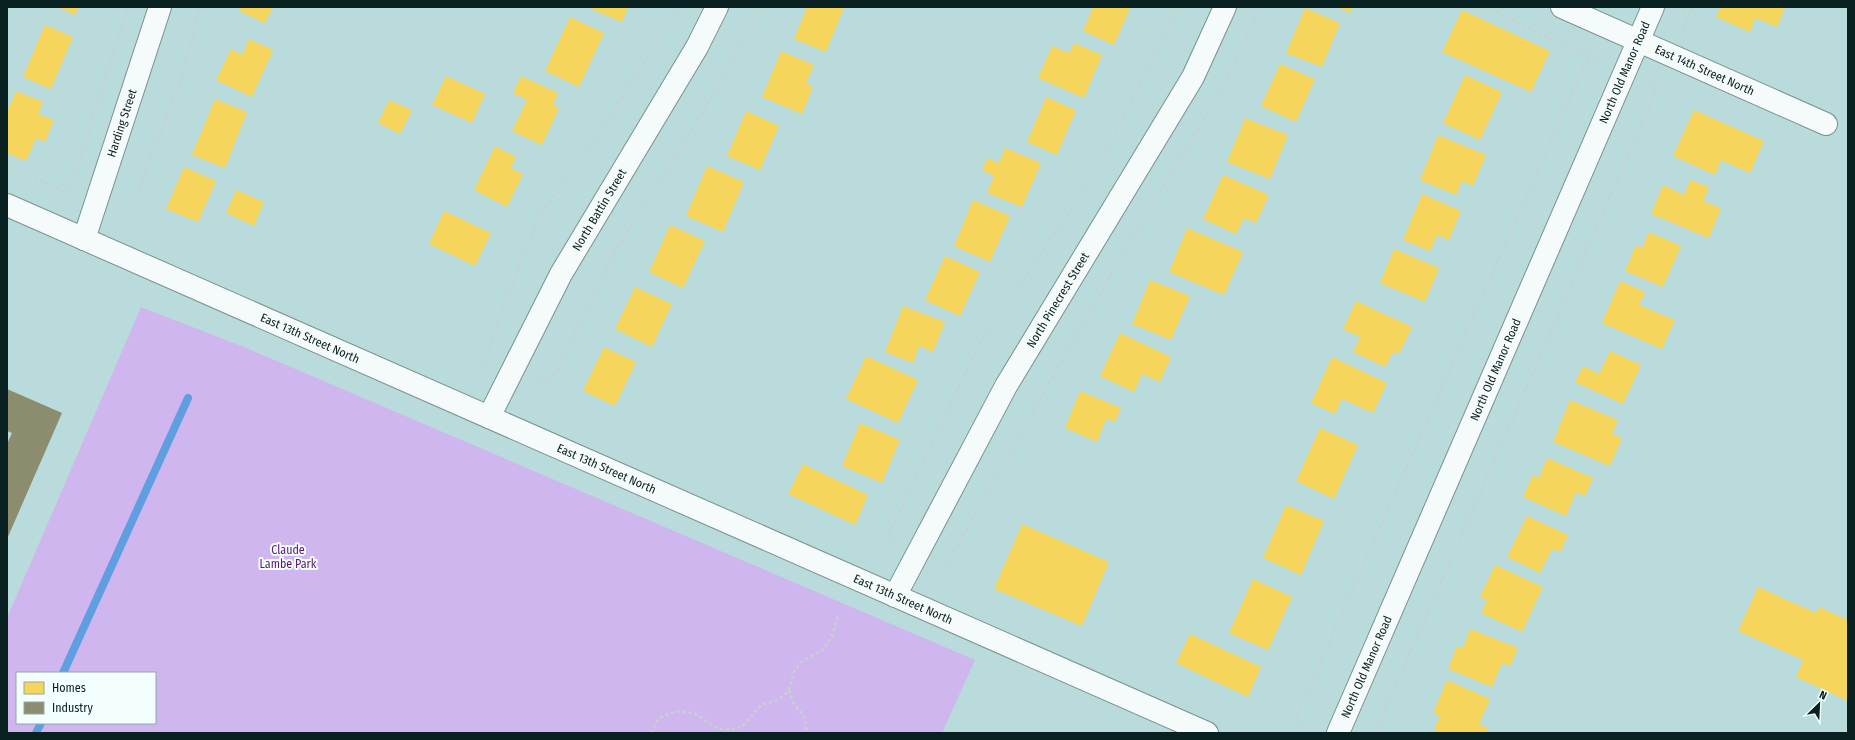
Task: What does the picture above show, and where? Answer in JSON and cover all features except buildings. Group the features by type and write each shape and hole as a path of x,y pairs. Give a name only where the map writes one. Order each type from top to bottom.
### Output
{"street":[{"name":"Harding Street","path":"84,239 160,7"},
{"name":"North Battin Street","path":"489,417 561,274 693,53 717,7"},
{"name":"North Pinecrest Street","path":"895,596 1006,386 1193,77 1225,7"},
{"name":"East 14th Street North","path":"1562,7 1826,124"},
{"name":"North Old Manor Road","path":"1338,733 1653,7"},
{"name":"East 13th Street North","path":"7,205 895,596 1197,731"}],"path":[{"path":"7,166 68,193 129,7"},
{"path":"135,199 183,74 200,7"},
{"path":"1179,7 1098,169 978,347 888,535 945,567 1114,269 1220,93 1261,7"},
{"path":"1320,733 1294,722 1588,56 1485,7"},
{"path":"1375,733 1657,89"},
{"path":"651,733 659,718 676,711 694,713 717,728 730,730 742,727 761,705 780,699 789,690 794,672 801,662 824,648 832,636 838,616"},
{"path":"789,690 794,704 804,716 807,733"}],"green space":[{"name":"Claude Lambe Park","path":"141,307 249,349 975,660 942,733 7,733 7,618"}],"waterway":[{"path":"63,672 188,398"},
{"path":"36,733 40,724"}]}
